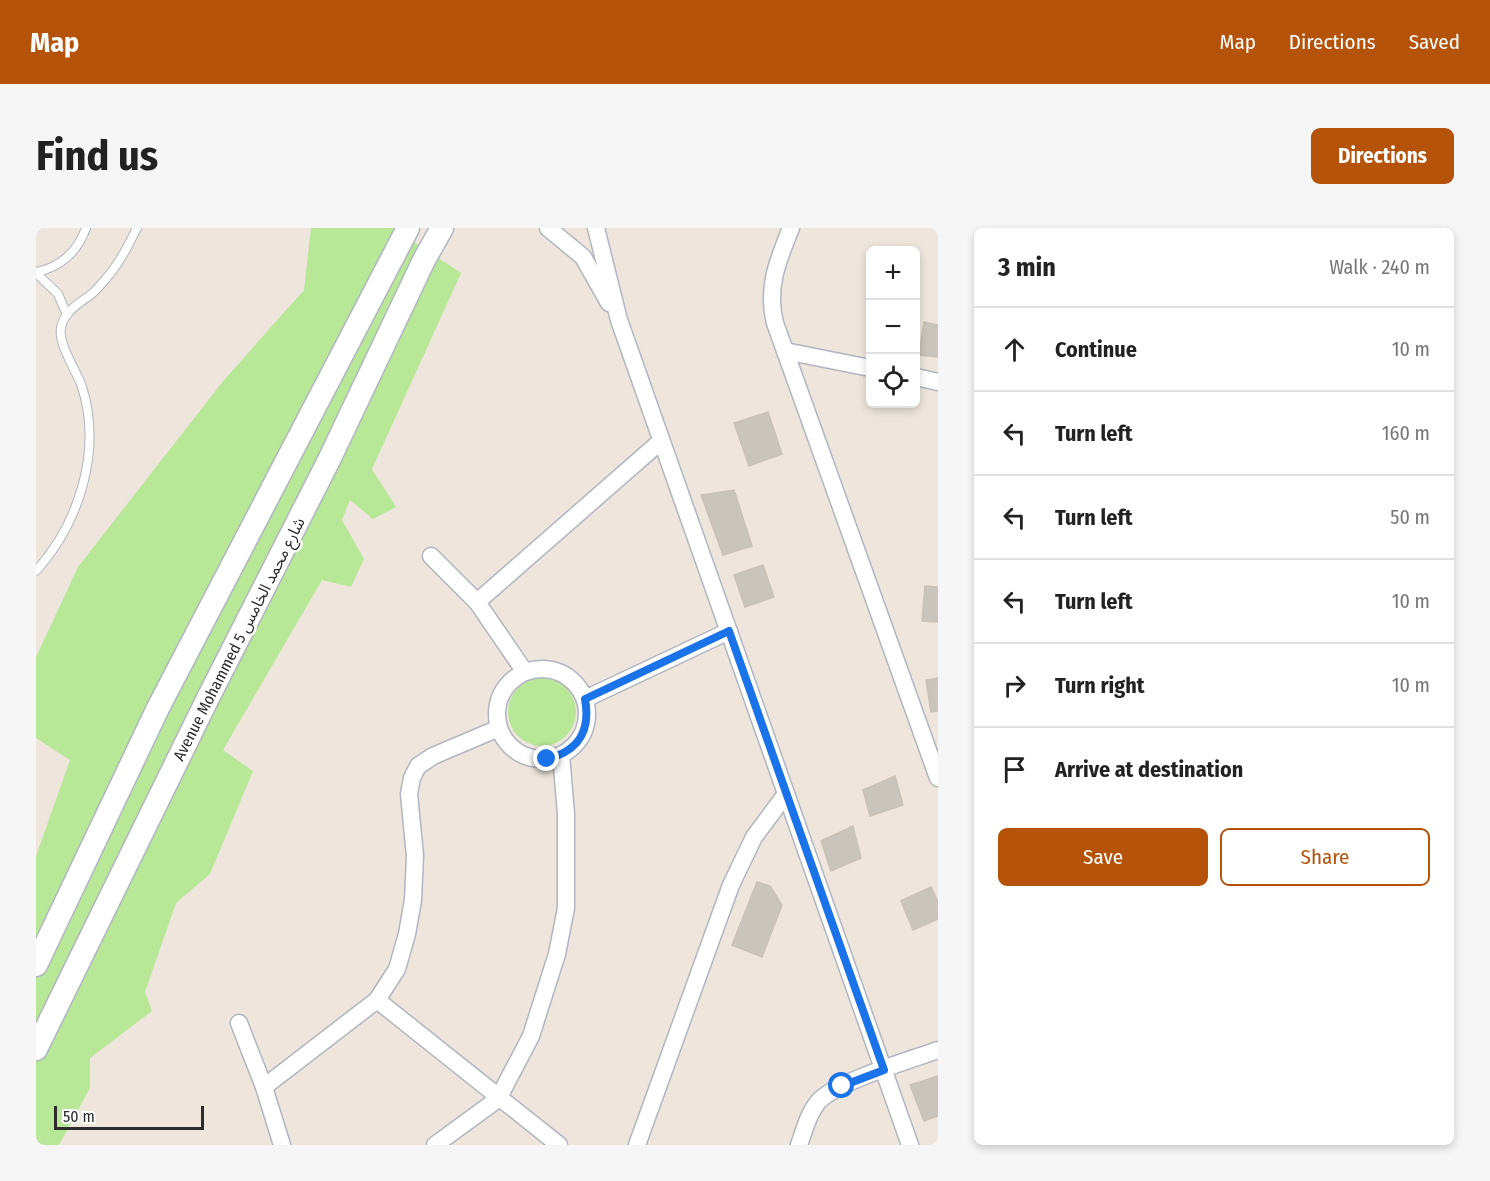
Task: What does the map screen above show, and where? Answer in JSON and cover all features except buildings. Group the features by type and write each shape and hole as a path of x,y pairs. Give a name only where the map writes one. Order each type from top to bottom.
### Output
{"main road":[{"path":"36,964 158,708 408,228"},
{"name":"Avenue Mohammed 5 شارع محمد الخامس","path":"36,1049 442,228"}],"street":[{"path":"548,228 583,257 619,320"},
{"path":"596,228 619,320 910,1145"},
{"path":"791,228 771,287 772,311 938,778"},
{"path":"785,351 866,367"},
{"path":"920,378 938,382"},
{"path":"477,602 661,441"},
{"path":"431,556 477,602 525,672"},
{"path":"585,699 729,631"},
{"path":"547,670 567,676 578,686 585,699 587,712 583,731 572,748 561,755 547,759 531,758 517,752 506,742 499,728 497,715 499,701 505,689 525,672 547,670"},
{"path":"264,1087 377,1000 397,969 407,934 413,900 415,856 409,794 417,766 433,756 499,728"},
{"path":"435,1145 498,1099 531,1036 557,954 566,908 566,814 561,755"},
{"path":"637,1145 731,885 754,837 786,794"},
{"path":"377,1000 498,1099 559,1145"},
{"path":"239,1023 264,1087 282,1145"},
{"path":"799,1145 812,1110 825,1095 842,1086 938,1050"}],"lane":[{"path":"67,315 58,294 36,272 56,266 70,255 86,228"},
{"path":"36,571 49,557 82,493 89,447 89,422 82,389 61,338 61,327 76,304 94,292 110,274 127,249 137,228"}],"green space":[{"path":"311,228 393,228 461,273 372,469 396,507 373,519 350,500 342,520 364,559 351,587 322,580 223,750 253,771 210,874 176,903 145,992 152,1011 90,1058 90,1088 59,1145 36,1145 36,856 70,760 36,738 36,657 78,567 224,380 304,290"},
{"path":"542,678 555,681 566,688 573,699 576,712 573,725 566,736 555,743 542,746 529,743 518,736 511,725 508,712 511,699 518,688 529,681"}],"route":[{"path":"547,759 561,755 572,748 580,738 586,725 585,699 729,631 884,1070 842,1086"}]}
